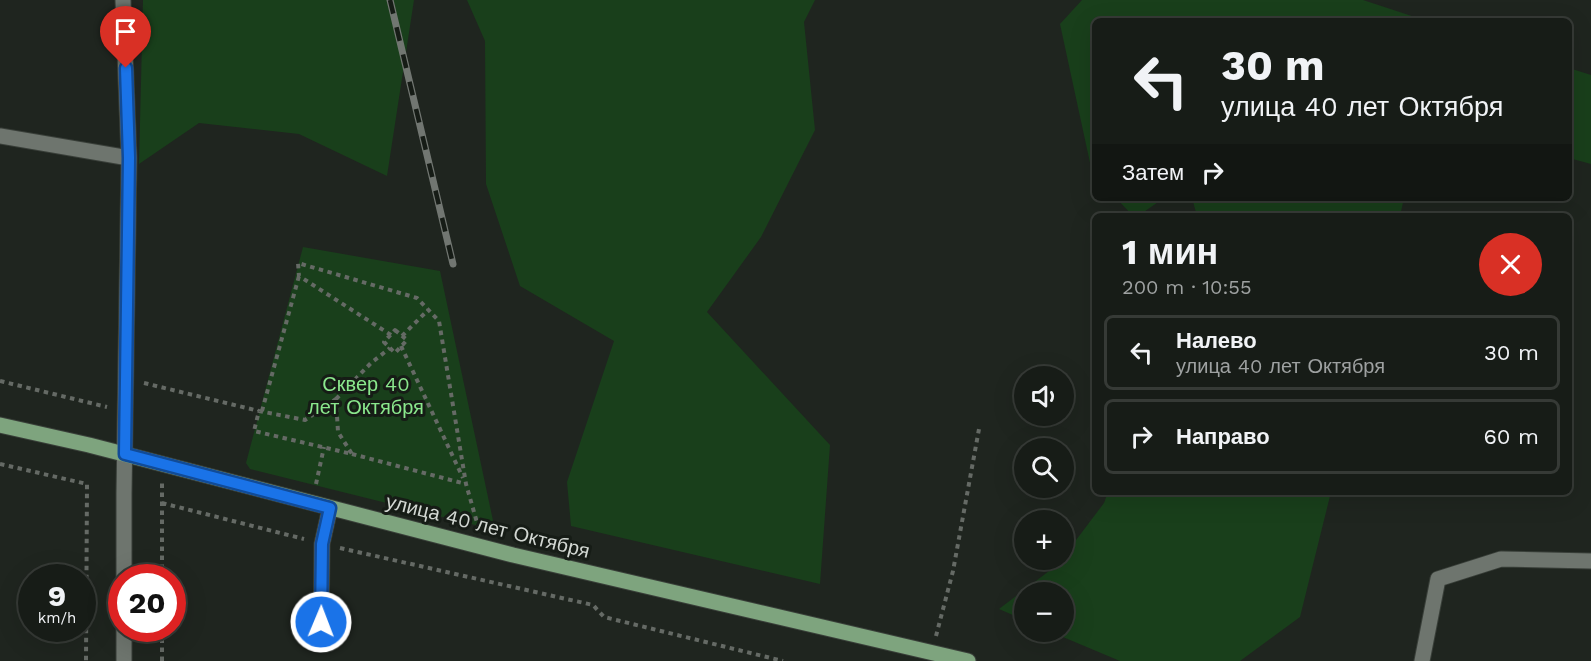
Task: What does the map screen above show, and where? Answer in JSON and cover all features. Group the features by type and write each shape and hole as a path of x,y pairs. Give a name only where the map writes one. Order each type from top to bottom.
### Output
{"main road":[{"name":"улица 40 лет Октября","path":"0,425 125,454 513,555 968,661"}],"street":[{"path":"123,0 129,158 124,564"},
{"path":"0,136 129,158"},
{"path":"321,641 322,544 330,508"},
{"path":"1422,661 1438,579 1501,559 1591,561"},
{"path":"124,642 124,661"}],"path":[{"path":"466,484 254,430 299,276 298,263 417,298 439,321 466,484 478,526"},
{"path":"299,276 391,334"},
{"path":"402,336 428,310"},
{"path":"396,330 402,336 406,340 395,352 384,342 396,330"},
{"path":"401,346 466,484"},
{"path":"134,381 304,420 336,399 371,363 390,348"},
{"path":"336,399 338,432 352,454"},
{"path":"932,653 953,571 979,429"},
{"path":"313,503 324,447"},
{"path":"0,464 87,484 86,661"},
{"path":"162,564 162,503 322,544 593,605 604,617 783,661"},
{"path":"162,642 162,661"}],"green space":[{"path":"143,0 414,0 387,176 299,134 199,123 139,164"},
{"path":"467,0 815,0 804,22 815,130 761,237 707,312 830,445 820,584 571,526 567,482 614,341 520,286 486,184 485,41"},
{"path":"1082,0 1363,0 1418,18 1092,18 1092,172 1060,24"},
{"path":"1572,69 1591,75 1591,164 1572,159"},
{"path":"1119,201 1160,201 1142,213 1130,213"},
{"path":"1193,201 1403,201 1401,213 1196,213"},
{"name":"Сквер 40 лет Октября","path":"303,247 440,271 495,530 250,469 246,463"},
{"path":"1107,495 1330,495 1300,617 1240,661 1120,661 1074,642 1074,582 1035,582 1050,570 1074,570 1074,543 1104,503"},
{"path":"1014,598 1014,616 999,609"}],"railway":[{"path":"390,0 453,264"}],"route":[{"path":"126,68 129,158 125,454 330,508 322,544 321,622"}]}
